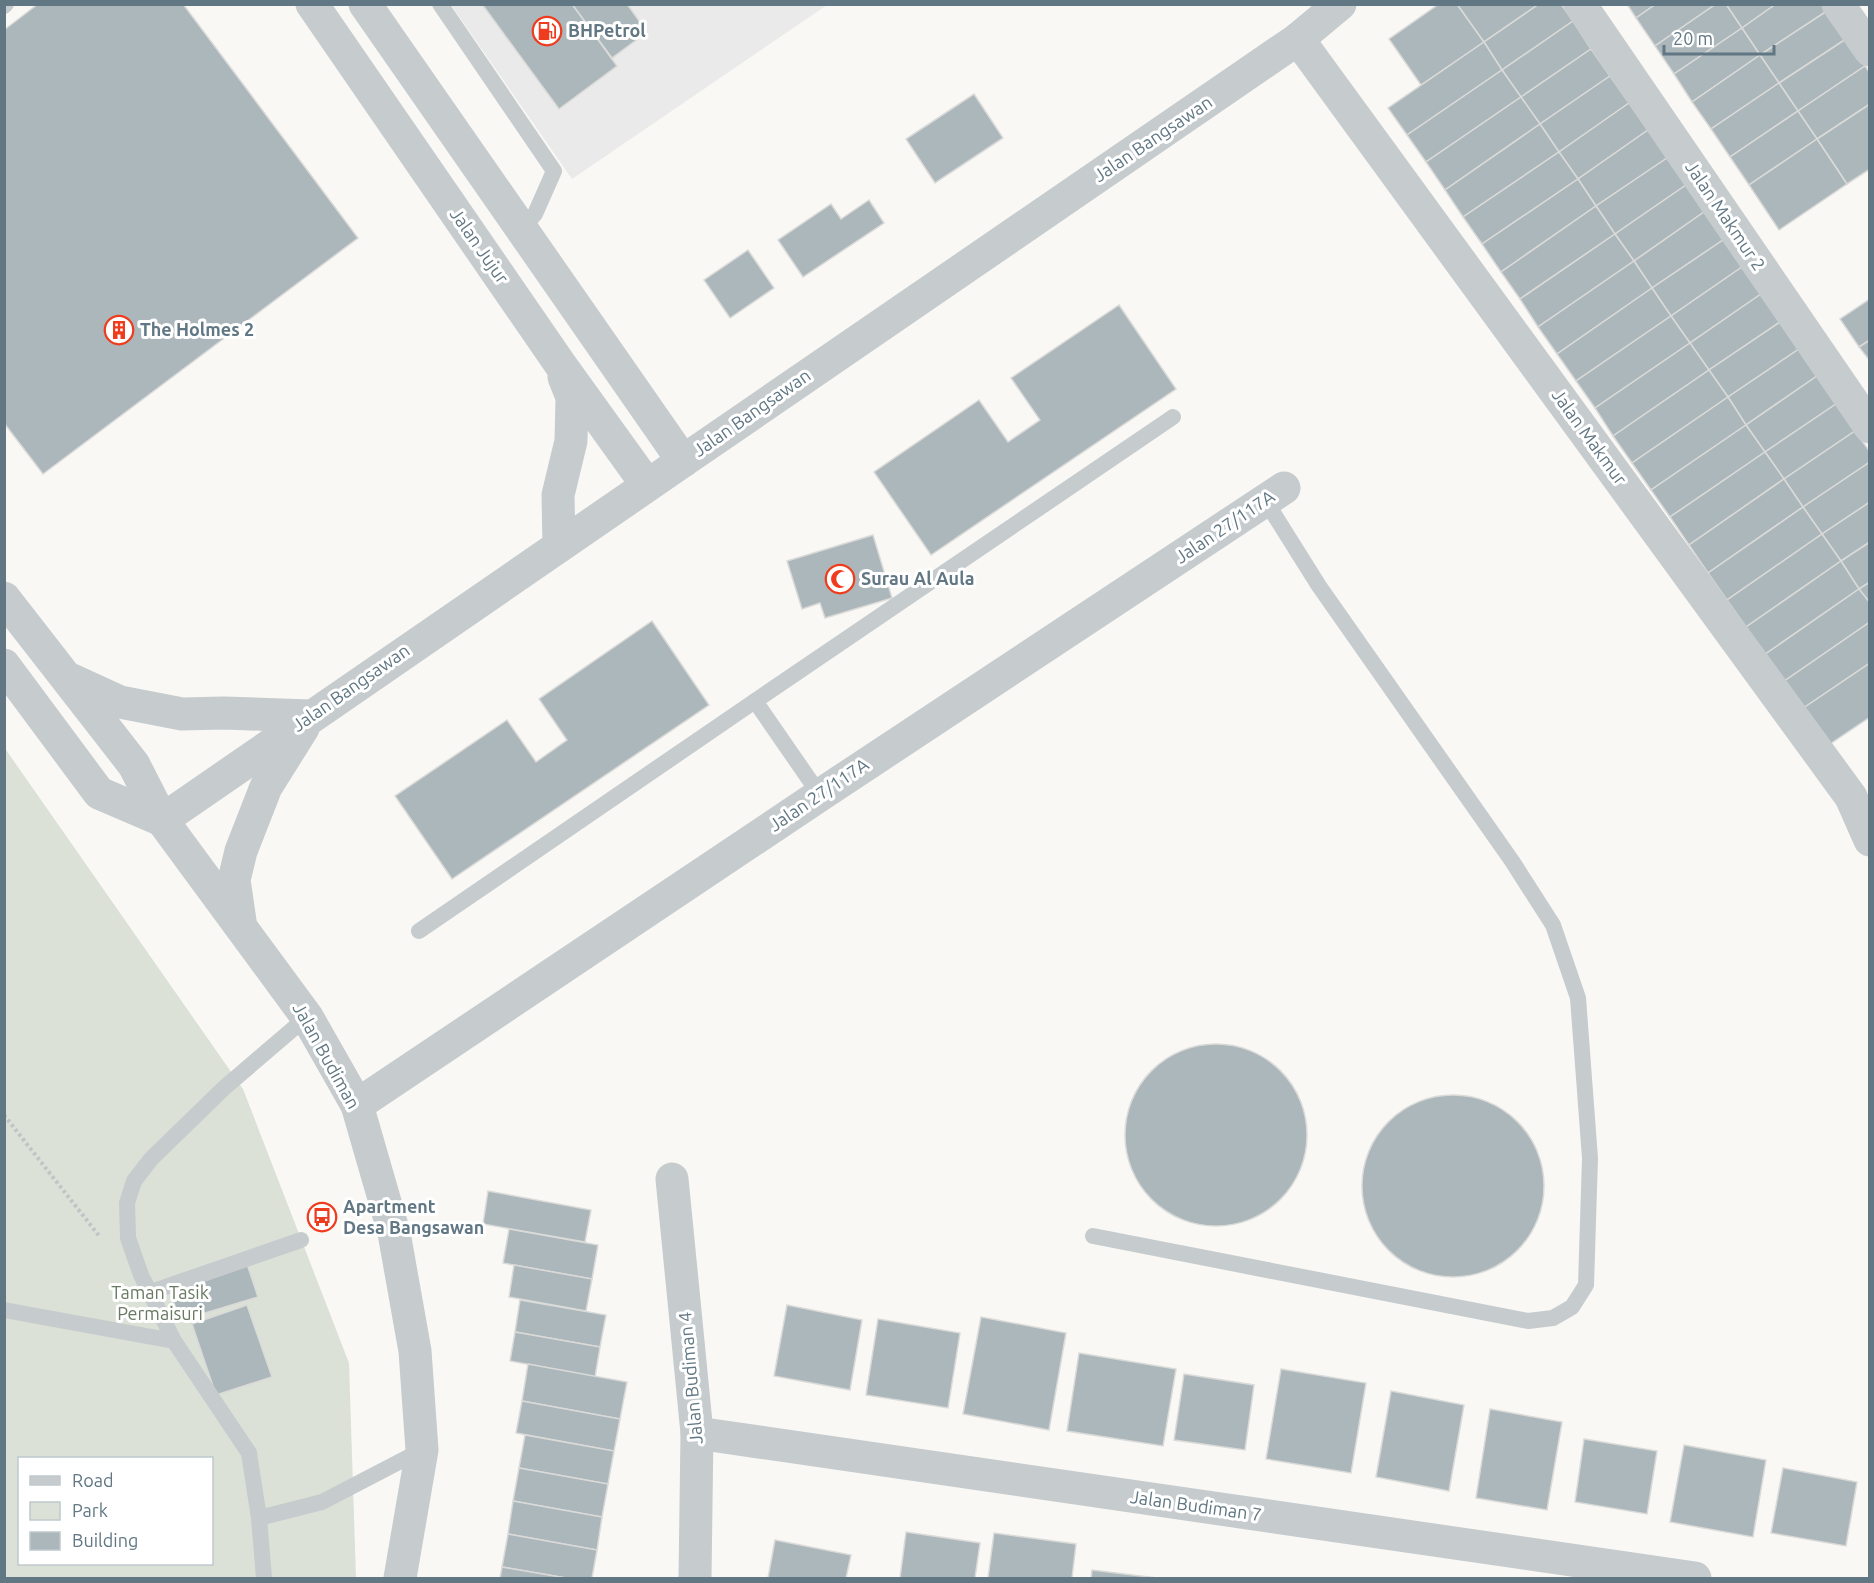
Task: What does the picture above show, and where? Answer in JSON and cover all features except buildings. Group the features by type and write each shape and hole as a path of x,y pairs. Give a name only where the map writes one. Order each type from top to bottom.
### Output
{"street":[{"name":"Jalan Jujur","path":"312,4 647,485"},
{"path":"365,4 683,461"},
{"name":"Jalan Bangsawan","path":"162,820 310,716 1298,39 1340,4"},
{"name":"Jalan Makmur 2","path":"1580,4 1869,427"},
{"path":"1838,4 1869,50"},
{"name":"Jalan Makmur","path":"1298,39 1860,791 1869,840"},
{"path":"559,546 558,495 571,441 572,397 560,363"},
{"name":"Jalan 27/117A","path":"357,1105 1274,494"},
{"name":"Jalan Budiman","path":"4,598 134,765 162,820 307,1017 357,1105 394,1233 415,1351 422,1450 400,1578"},
{"path":"4,666 99,793 162,820"},
{"path":"67,678 120,702 182,714 310,716 266,787 241,851 234,880 242,927"},
{"name":"Jalan Budiman 4","path":"672,1179 697,1433 694,1578"},
{"name":"Jalan Budiman 7","path":"697,1433 1532,1567 1695,1578"}],"lane":[{"path":"440,4 555,171 535,214 521,230"},
{"path":"419,931 1173,417"},
{"path":"1093,1236 1528,1321 1553,1318 1572,1307 1586,1285 1590,1158 1578,998 1553,925 1512,861 1319,585 1274,494"},
{"path":"755,702 820,795"},
{"path":"264,1578 259,1518 249,1453 174,1341 141,1275 128,1238 127,1203 134,1181 151,1159 224,1088 307,1017"},
{"path":"151,1292 301,1240"},
{"path":"4,1310 174,1341"},
{"path":"259,1518 322,1502 422,1450"}],"path":[{"path":"4,1115 100,1238"}],"shaded area":[{"path":"451,5 827,5 572,179"}],"green space":[{"name":"Taman Tasik Permaisuri","path":"4,747 243,1089 349,1363 356,1578 5,1578"}],"place":[{"name":"BHPetrol","path":"547,31"},
{"name":"The Holmes 2","path":"119,330"},
{"name":"Surau Al Aula","path":"840,579"},
{"name":"Apartment Desa Bangsawan","path":"322,1217"}]}
